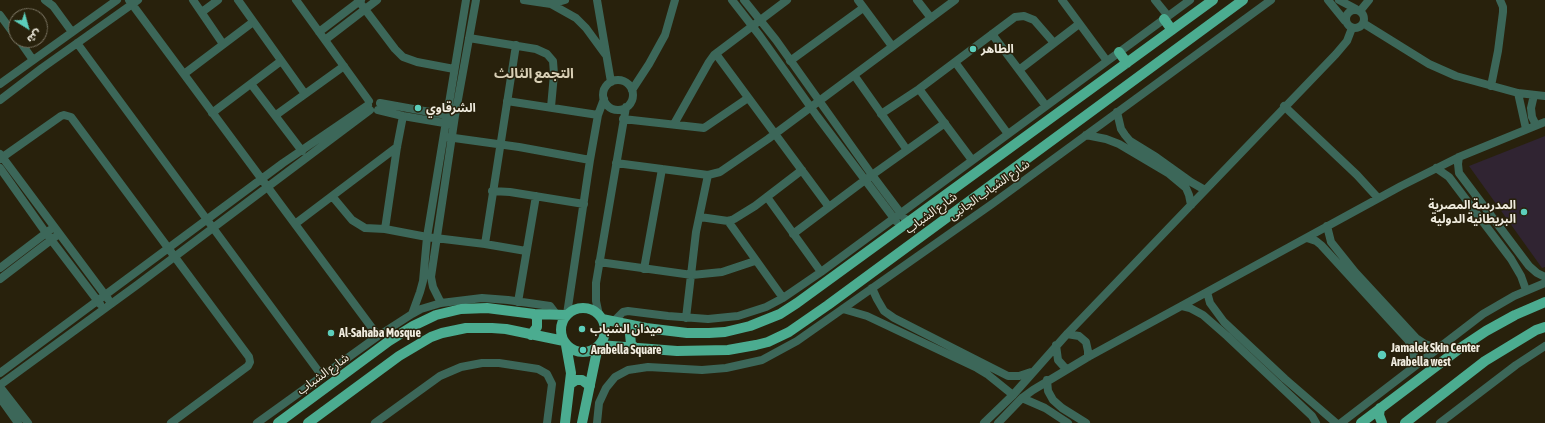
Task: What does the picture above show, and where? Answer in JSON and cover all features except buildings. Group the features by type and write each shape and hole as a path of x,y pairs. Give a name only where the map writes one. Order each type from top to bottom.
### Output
{"main road":[{"name":"شارع الشباب","path":"601,317 633,326 687,333 705,333 726,332 760,323 789,309 1213,0"},
{"name":"شارع الشباب","path":"599,345 677,351 728,350 768,342 789,332 854,287 1243,0"},
{"path":"1166,18 1172,30"},
{"path":"1119,52 1127,62"},
{"path":"1361,423 1459,348 1504,322 1545,302"},
{"name":"شارع الشباب","path":"278,423 389,341 413,326 436,315 461,309 487,308 534,314 563,315"},
{"path":"565,423 570,384 570,362 561,328 563,315 573,310 582,308 592,310 601,317 605,332 599,345 582,423"},
{"path":"532,335 535,332 538,322 534,314"},
{"path":"633,326 630,334 634,348"},
{"path":"1405,423 1485,361 1536,330 1545,327"},
{"path":"308,423 399,356 431,337 455,330 466,328 492,328 532,335 565,343 574,351 589,351 599,345"},
{"path":"389,341 399,356"},
{"path":"570,384 576,380 582,380 590,386"},
{"path":"1380,408 1379,415 1382,423"}],"street":[{"path":"45,0 53,6 72,32"},
{"path":"0,84 117,0"},
{"path":"193,0 223,44"},
{"path":"202,12 218,0"},
{"path":"238,0 305,94"},
{"path":"296,0 373,106 403,116 450,120"},
{"path":"325,40 377,0"},
{"path":"441,303 433,287 431,277 450,120 454,69 466,0"},
{"path":"450,120 469,38 476,0"},
{"path":"524,0 540,1 551,4 576,18 586,28 605,54"},
{"path":"551,4 566,0"},
{"path":"597,0 610,82"},
{"path":"632,90 650,64 663,39 675,0"},
{"path":"732,0 753,26 810,107 869,178"},
{"path":"744,0 776,40 869,178 904,225"},
{"path":"674,124 709,62 716,54 787,0"},
{"path":"858,0 892,46"},
{"path":"917,0 931,18"},
{"path":"616,163 708,174 725,170 955,0"},
{"path":"1062,0 1107,61"},
{"path":"1155,0 1166,18"},
{"path":"614,321 623,312 628,311 708,319 738,316 783,298 821,272 1190,0"},
{"name":"شارع الشباب الجانبى","path":"597,423 600,398 615,377 628,370 648,367 702,370 745,365 762,360 797,342 992,204 1271,0"},
{"path":"1328,0 1346,24 1352,28 1359,28 1363,23 1364,17 1358,10 1339,0"},
{"path":"1345,21 1345,17 1349,11 1358,10 1369,0"},
{"path":"1491,86 1503,18 1504,8 1500,0"},
{"path":"0,100 133,1 212,113 378,336"},
{"path":"319,32 359,1 395,49 403,57 417,62 454,69"},
{"path":"790,61 863,8"},
{"path":"0,15 8,26"},
{"path":"881,114 955,62 1015,17 1024,16 1034,20 1040,25 1054,43"},
{"path":"184,74 253,22"},
{"path":"1363,23 1429,64 1456,76 1518,93 1545,96"},
{"path":"1019,70 1079,24"},
{"path":"984,423 1284,106 1343,46 1347,41 1352,28"},
{"path":"992,34 1046,106"},
{"path":"469,38 516,45 544,52 553,61 554,74 551,107"},
{"path":"78,43 322,376"},
{"path":"485,244 516,45"},
{"path":"25,48 33,60"},
{"path":"716,54 829,208"},
{"path":"212,113 281,61"},
{"path":"955,62 1008,134"},
{"path":"276,115 344,66"},
{"path":"854,75 907,150"},
{"path":"257,423 378,336 412,314 441,303 482,298 550,306 563,315 584,204 598,115 604,99 605,88 610,82 618,80 624,81 630,85 632,90 632,100 626,107 599,262 595,293 601,317"},
{"path":"251,84 302,151"},
{"path":"919,88 972,160"},
{"path":"1518,93 1526,129"},
{"path":"1534,95 1531,108 1532,117 1536,125"},
{"path":"624,119 704,128 748,98"},
{"path":"604,99 608,105 615,109 626,107"},
{"path":"507,101 598,115"},
{"path":"0,372 262,179 302,151 373,106 450,120"},
{"path":"28,423 0,386 175,257 373,106"},
{"path":"1284,106 1358,175 1378,198"},
{"path":"1117,112 1121,129 1128,144"},
{"path":"111,303 1,157 64,115 71,117 249,357 250,362 248,366 171,423"},
{"path":"385,230 403,116"},
{"path":"998,423 1022,398 1047,380 1066,369 1378,198 1436,168 1545,122"},
{"path":"794,234 945,123"},
{"path":"1086,135 1128,144 1166,164 1188,185 1205,190"},
{"path":"448,137 500,144 590,160"},
{"path":"412,314 420,292 427,237 448,137"},
{"path":"295,224 397,147"},
{"path":"1459,157 1459,173 1533,270 1545,276"},
{"path":"0,168 104,309"},
{"path":"1436,168 1449,177 1511,259 1521,276 1526,290"},
{"path":"644,268 662,169"},
{"path":"700,217 728,221 739,217 767,198 802,170"},
{"path":"1449,177 1459,173"},
{"path":"686,318 696,232 708,174"},
{"path":"1188,185 1191,205"},
{"path":"492,192 510,192 584,204"},
{"path":"332,196 346,214 365,228 526,251"},
{"path":"518,302 536,196"},
{"path":"767,198 821,272"},
{"path":"728,221 755,261 783,298"},
{"path":"1327,226 1331,242 1385,308 1411,344 1415,354 1415,365"},
{"path":"0,268 56,231"},
{"path":"0,279 49,236"},
{"path":"1307,238 1316,241 1323,247 1416,338 1425,344 1437,348"},
{"path":"1323,247 1325,243 1331,242"},
{"path":"1511,259 1519,253"},
{"path":"599,262 692,275 727,271 755,261"},
{"path":"1341,423 1483,314 1526,290 1545,283"},
{"path":"872,288 884,311 900,321 1008,376 1020,376 1032,372"},
{"path":"1207,292 1209,301 1213,308 1289,388 1316,423"},
{"path":"1182,306 1190,308 1203,315 1289,388 1336,423"},
{"path":"1203,315 1208,309 1213,308"},
{"path":"843,310 861,314 977,368 1013,394"},
{"path":"895,330 900,321"},
{"path":"1067,334 1079,336 1086,342 1088,357"},
{"path":"1056,346 1058,360 1066,369"},
{"path":"1440,423 1516,365 1545,346"},
{"path":"375,423 440,376 466,365 492,363 538,369 547,374 552,384 546,423"},
{"path":"1001,384 1007,380 1008,376"},
{"path":"1047,380 1048,391 1053,400 1062,408 1086,423"},
{"path":"0,398 18,423"},
{"path":"1022,398 1039,405 1068,423"}],"shaded area":[{"name":"المدرسة المصرية البريطانية الدولية","path":"1545,136 1545,267 1542,268 1469,166"}],"place":[{"name":"الطاهر","path":"973,49"},
{"name":"الشرقاوي","path":"418,108"},
{"name":"المدرسة المصرية البريطانية الدولية","path":"1524,212"},
{"name":"ميدان الشباب","path":"582,329"},
{"name":"Al-Sahaba Mosque","path":"331,333"},
{"name":"Arabella Square","path":"583,350"},
{"name":"Jamalek Skin Center Arabella west","path":"1382,355"}],"district":[{"name":"التجمع الثالث","path":"534,74"}]}
